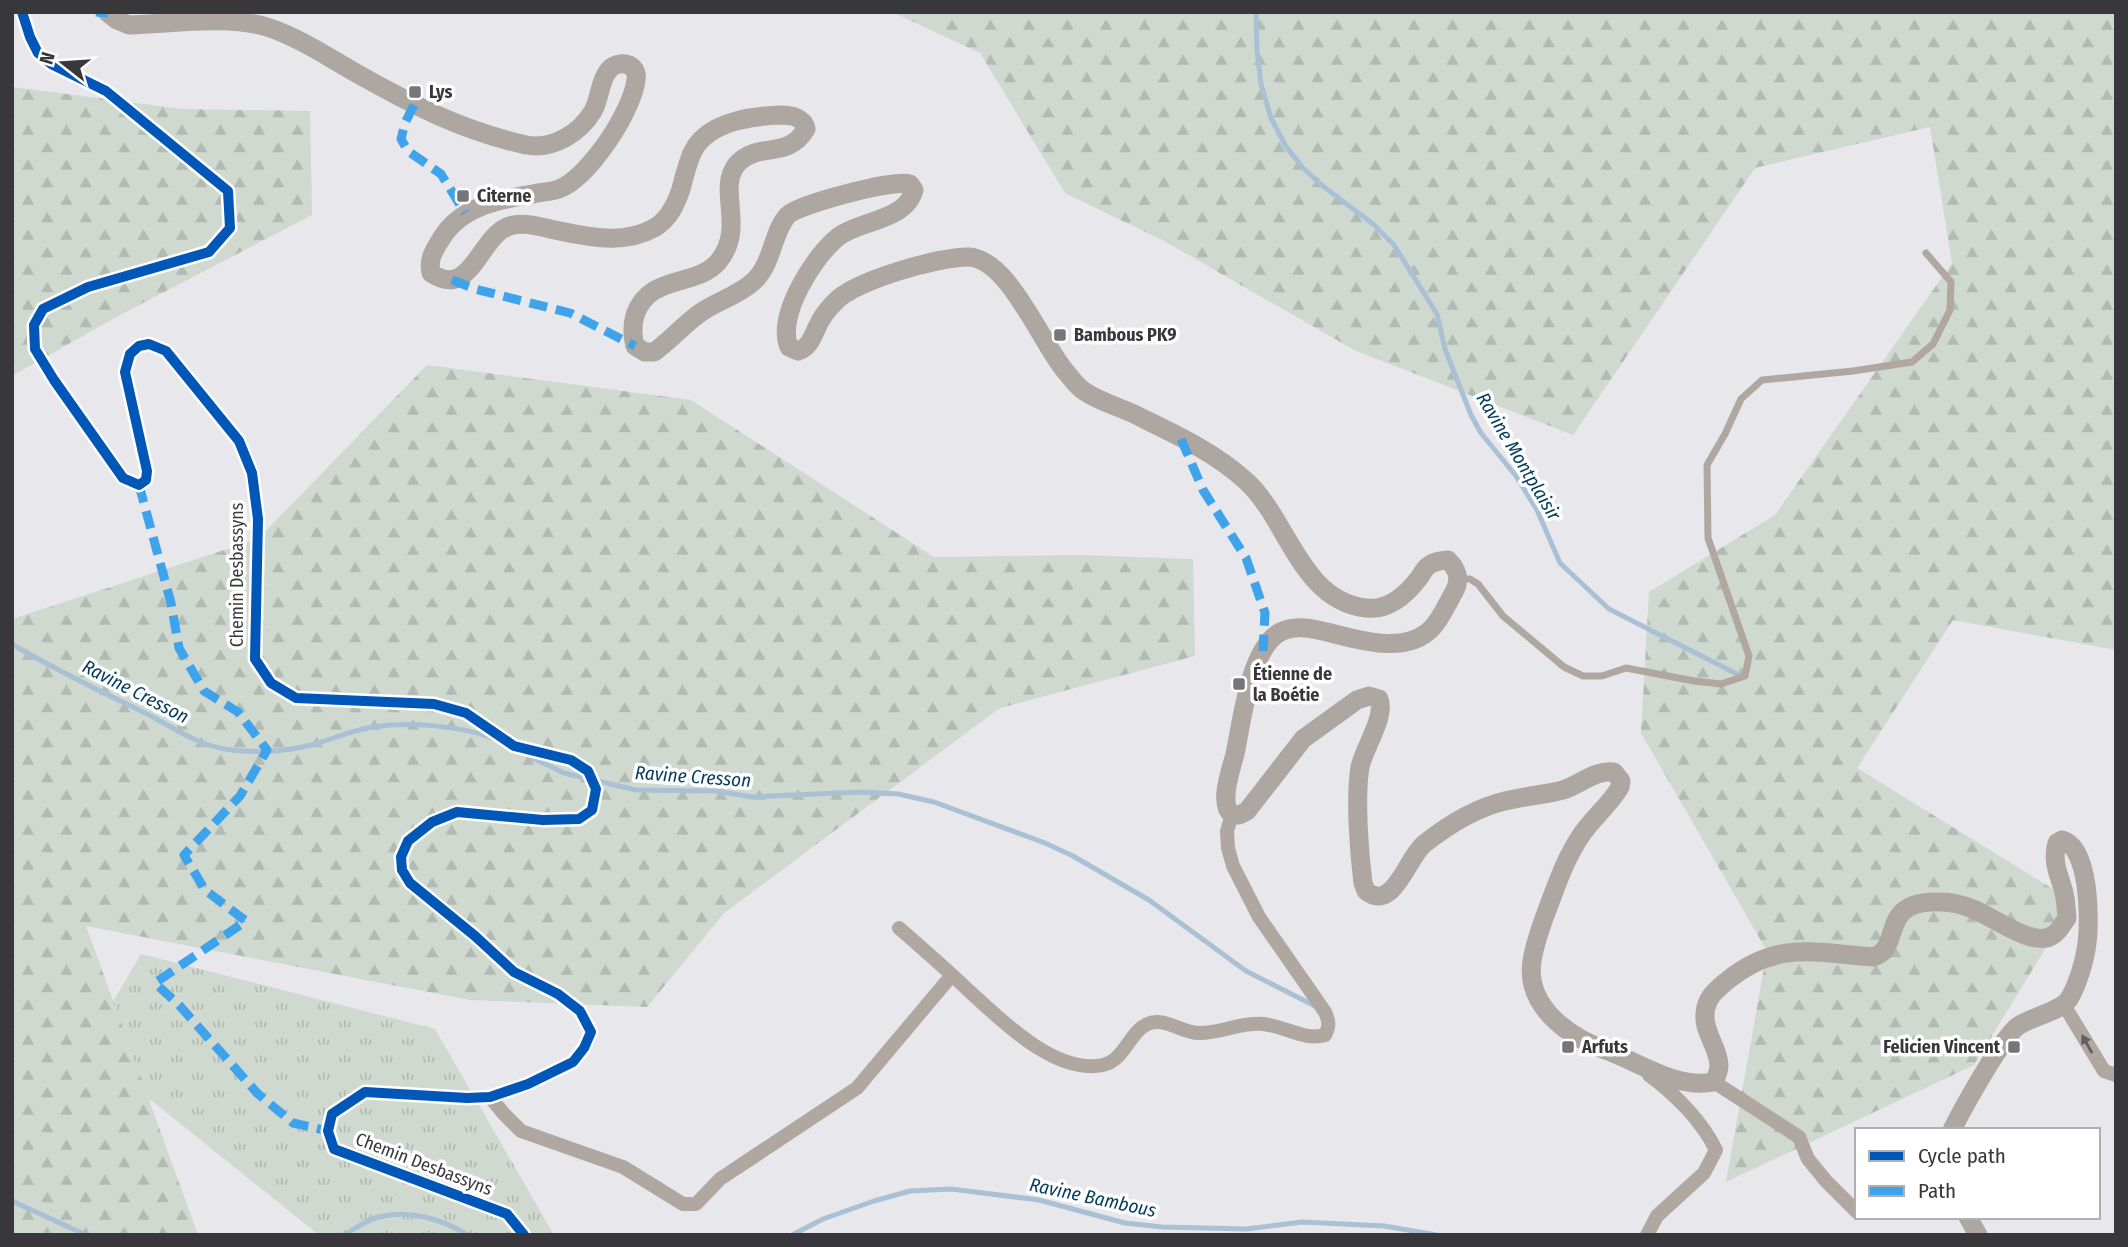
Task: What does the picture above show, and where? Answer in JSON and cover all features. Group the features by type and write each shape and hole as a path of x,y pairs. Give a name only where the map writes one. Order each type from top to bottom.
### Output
{"main road":[{"path":"107,12 129,25 229,22 266,27 301,42 457,126 533,146 558,142 578,130 593,110 608,70 616,64 625,63 633,67 637,72 630,101 607,144 584,172 559,189 501,200 465,213 449,227 432,253 429,262 431,272 438,278 452,280 466,274 492,238 509,226 529,224 591,238 622,238 654,228 669,216 678,198 692,152 713,131 743,119 783,115 805,122 806,129 798,141 786,148 756,152 739,162 732,172 729,188 732,227 725,251 709,270 664,284 644,298 633,323 635,346 645,352 654,352 702,311 749,286 765,268 782,223 789,215 812,205 886,184 911,184 914,190 906,204 890,215 838,237 813,267 799,287 790,309 786,332 793,350 807,347 822,318 837,299 857,285 912,267 970,257 989,267 1012,287 1063,370 1083,391 1181,439 1222,462 1245,479 1258,492 1305,568 1335,597 1369,609 1384,607 1399,600 1410,590 1426,567 1448,560 1457,568 1459,579 1444,611 1430,630 1413,640 1381,642 1308,628 1288,629 1275,635 1262,651 1254,669 1228,782 1226,805 1232,815 1247,811 1303,739 1357,700 1369,696 1379,699 1381,709 1360,766 1359,796 1363,883 1366,891 1376,897 1385,896 1393,889 1417,850 1443,829 1467,815 1503,801 1565,789 1602,772 1614,772 1621,781 1620,786 1591,820 1566,861 1543,921 1532,965 1534,984 1542,1006 1564,1030 1591,1045 1674,1079 1701,1084 1714,1082 1719,1067 1704,1018 1706,1005 1711,993 1738,972 1779,953 1804,950 1880,956 1887,946 1898,915 1912,905 1928,902 1960,904 2006,927 2044,939 2054,935 2067,918 2064,891 2054,858 2056,846 2062,840 2068,842 2075,849 2081,866 2089,906 2087,946 2070,998 2064,1005 2034,1016 2016,1027 2004,1041 1953,1128"},
{"path":"1969,1219 1978,1235"}],"street":[{"name":"Chemin Desbassyns","path":"22,12 38,53 51,64 106,91 228,191 230,228 209,252 88,287 43,309 34,325 35,349 123,478 139,485 146,480 148,471 125,372 130,354 139,346 149,344 166,351 239,441 252,473 258,519 255,659 271,683 296,698 434,704 466,713 514,746 570,760 588,771 596,789 592,810 579,819 543,820 457,812 432,822 408,841 401,857 402,870 410,883 514,972 558,995 580,1012 590,1032 584,1048 573,1062 528,1084 491,1097 365,1092 331,1114 328,1131 334,1149 507,1214 524,1235"},
{"path":"899,928 1006,1026 1045,1053 1083,1064 1100,1066 1115,1061 1142,1026 1158,1021 1182,1031 1199,1033 1245,1024 1280,1027 1309,1036 1325,1035 1329,1021 1325,1012 1259,917 1233,866 1227,831 1232,815"},
{"path":"491,1097 521,1131 623,1167 683,1205 696,1204 720,1179 857,1088 952,975"},
{"path":"2064,1005 2104,1072 2116,1075"},
{"path":"1627,1058 1665,1087 1696,1121 1716,1150 1704,1173 1657,1216 1647,1235"},
{"path":"1714,1082 1799,1137 1808,1159 1825,1181 1855,1210"}],"lane":[{"path":"1459,579 1471,579 1478,584 1503,617 1564,667 1583,676 1602,676 1626,668 1720,684 1745,676 1749,656 1708,538 1707,465 1741,399 1762,380 1912,362 1933,344 1950,310 1951,282 1926,253"}],"green space":[{"path":"892,12 2116,12 2116,650 1953,620 1857,768 2074,902 1974,1065 1726,1182 1767,951 1641,733 1649,592 1775,515 1952,263 1930,127 1755,168 1573,435 1356,351 1164,241 1065,193 980,53"},
{"path":"12,87 183,109 310,111 312,215 118,316 12,376"},
{"path":"427,365 691,400 934,557 1080,555 1193,559 1195,656 1000,708 724,913 647,1007 470,1000 86,926 198,1235 12,1235 12,619 258,539"},
{"path":"141,954 435,1029 554,1235 319,1235 86,1048"}],"waterway":[{"name":"Ravine Montplaisir","path":"1256,12 1261,84 1271,118 1285,145 1303,168 1373,224 1394,245 1437,314 1445,349 1471,415 1481,433 1516,476 1537,510 1560,563 1609,609 1737,674"},
{"name":"Ravine Cresson","path":"12,644 191,738 228,750 288,749 360,730 399,725 466,730 495,739"},
{"name":"Ravine Cresson","path":"529,756 564,773 636,790 716,791 752,797 859,792 898,794 934,802 1073,856 1149,900 1246,971 1315,1006"},
{"name":"Ravine Bambous","path":"792,1235 823,1219 874,1201 910,1191 951,1189 1039,1200 1125,1223 1162,1227 1247,1229 1302,1222 1384,1226 1437,1235"},
{"name":"Ravine Bambous","path":"12,1201 86,1235"},
{"name":"Ravine Bambous","path":"344,1235 374,1218 401,1214 436,1220 468,1235"}],"marked path":[{"path":"96,12 108,13"},
{"path":"414,105 401,139 408,151 441,174 465,213"},
{"path":"452,280 475,289 570,313 635,346"},
{"path":"1181,439 1203,490 1246,558 1265,613 1263,651"},
{"path":"139,485 171,603 179,648 204,691 238,712 267,750 240,796 184,855 205,890 246,921 155,983 179,1005 257,1093 293,1123 328,1131"}],"cycle path":[{"path":"22,12 38,53 51,64 106,91 228,191 230,228 209,252 88,287 43,309 34,325 35,349 123,478 139,485 146,480 147,471 125,372 130,354 139,346 149,344 166,351 239,441 252,473 258,519 255,659 271,683 296,698 434,704 466,713 514,746 571,760 588,771 596,789 592,810 579,819 543,820 457,812 432,822 408,841 401,857 402,870 410,883 514,972 558,994 580,1011 591,1032 584,1048 573,1062 528,1084 490,1097 365,1092 332,1114 328,1131 334,1149 507,1214 524,1235"}],"place":[{"name":"Lys","path":"415,92"},
{"name":"Citerne","path":"463,196"},
{"name":"Bambous PK9","path":"1060,335"},
{"name":"Étienne de la Boétie","path":"1239,684"},
{"name":"Arfuts","path":"1568,1047"},
{"name":"Felicien Vincent","path":"2014,1047"}]}
